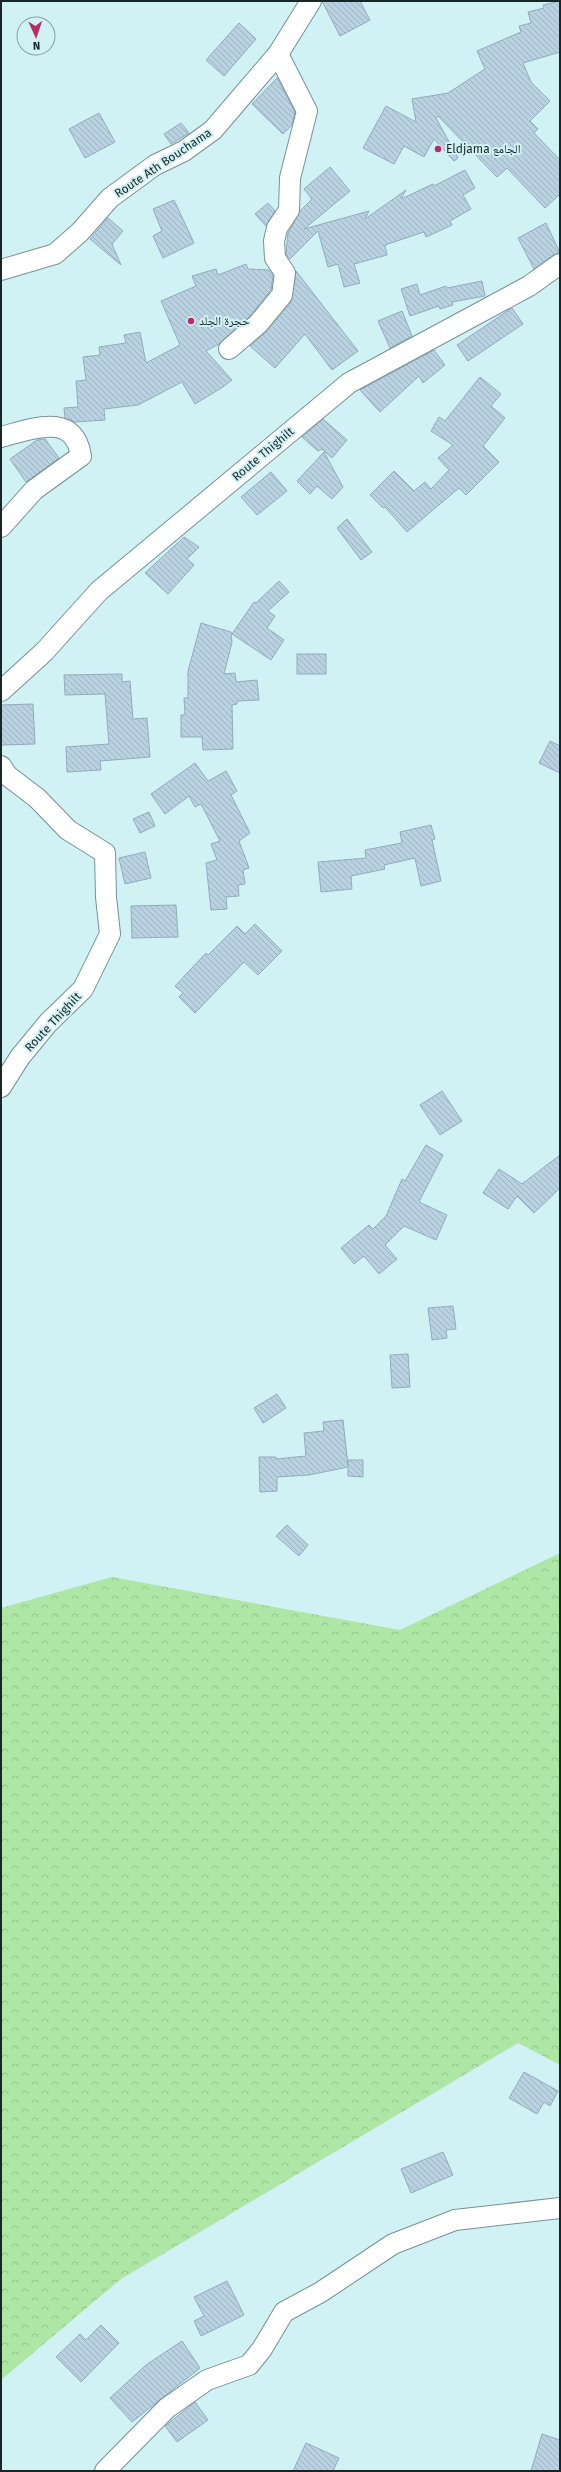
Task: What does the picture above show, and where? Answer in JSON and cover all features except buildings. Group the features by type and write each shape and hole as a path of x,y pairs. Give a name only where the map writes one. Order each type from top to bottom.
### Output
{"street":[{"name":"Route Ath Bouchama","path":"1,270 55,254 80,232 110,198 155,165 184,152 213,130 278,54 311,1"},
{"path":"229,349 258,324 282,295 284,284 285,273 275,258 274,241 276,228 289,210 290,178 307,111 278,54"},
{"name":"Route Thighilt","path":"1,691 44,652 99,591 349,384 528,286 560,264"},
{"path":"1,437 42,426 67,430 79,444 81,456 34,490 1,526"},
{"name":"Route Thighilt","path":"1,766 8,776 36,798 68,830 105,853 106,897 110,934 84,990 48,1024 20,1058 1,1087"},
{"path":"105,2471 167,2408 207,2380 249,2365 262,2349 284,2312 321,2292 393,2244 455,2220 560,2208"}],"green space":[{"path":"560,1553 560,2065 518,2043 121,2279 1,2380 1,1608 112,1577 400,1630"}],"place":[{"name":"Eldjama الجامع","path":"438,149"},
{"name":"حجرة الجلد","path":"191,321"}]}
